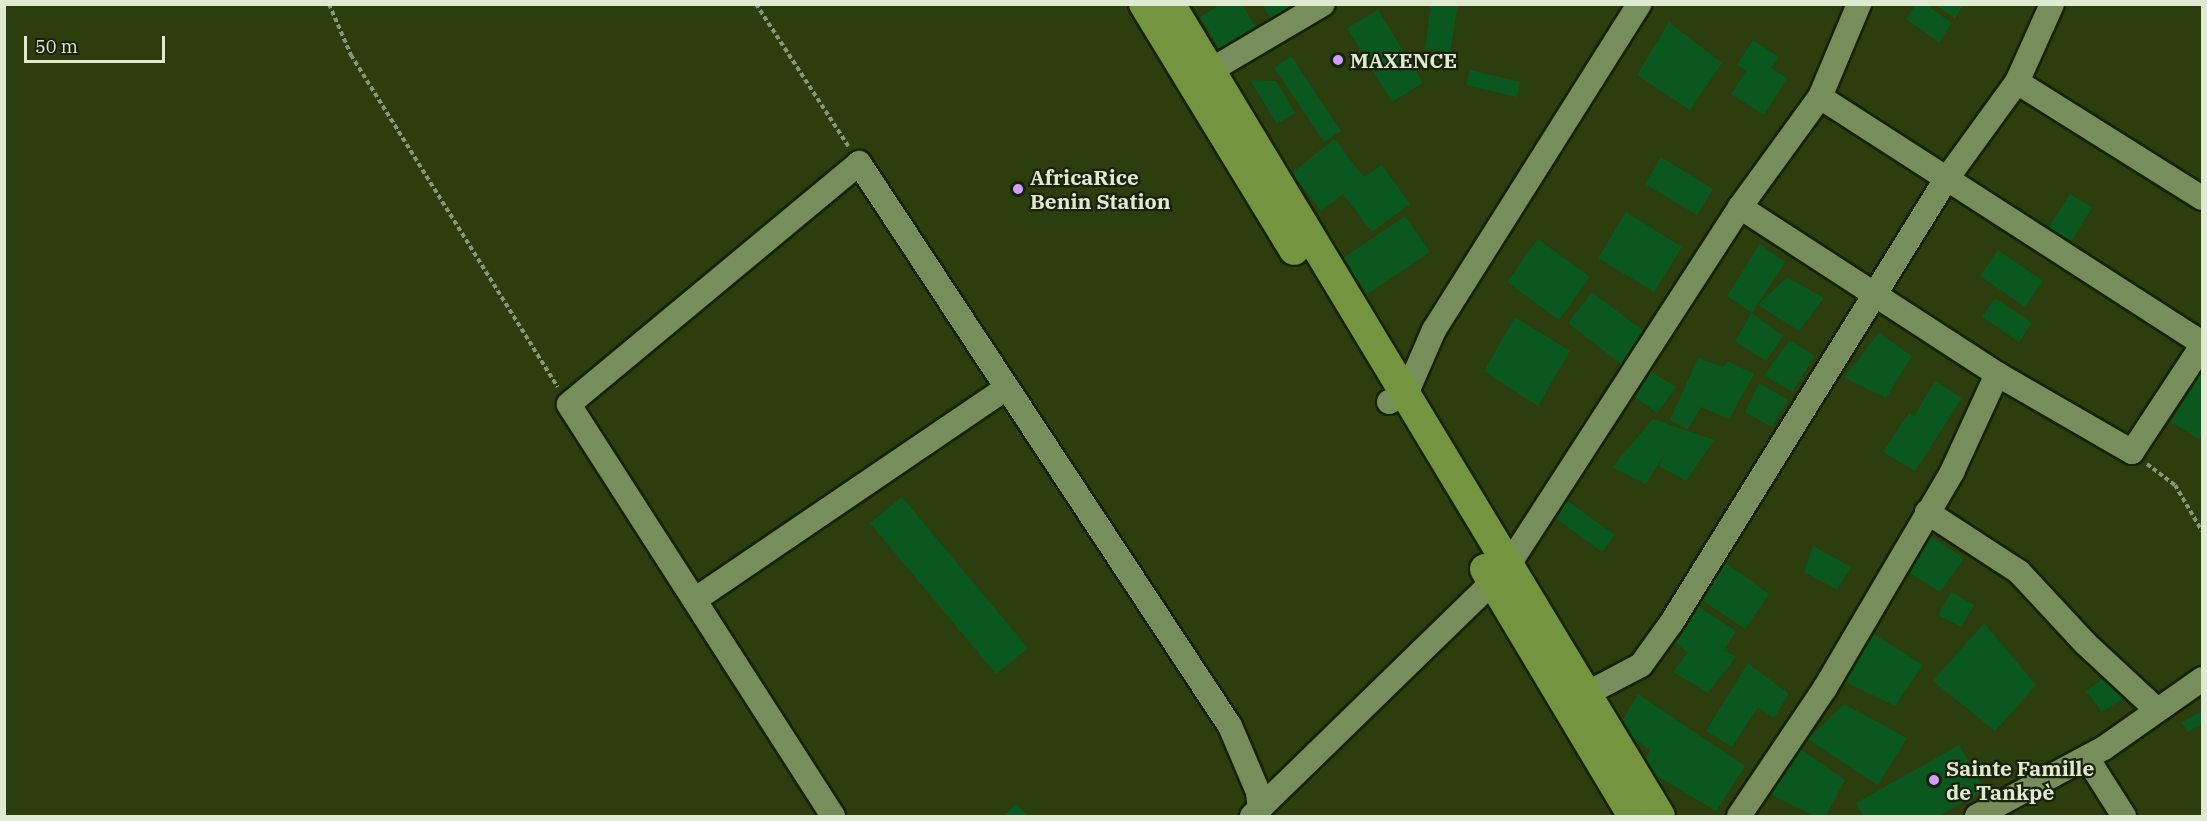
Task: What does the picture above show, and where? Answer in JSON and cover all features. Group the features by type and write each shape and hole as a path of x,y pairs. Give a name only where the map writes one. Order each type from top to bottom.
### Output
{"main road":[{"path":"1144,4 1202,77 1398,397 1500,576 1578,700 1660,816"},
{"path":"1170,4 1202,77"},
{"path":"1578,700 1633,816"}],"street":[{"path":"1202,77 1323,4"},
{"path":"1398,397 1434,330 1639,4"},
{"path":"1256,813 1500,576 1740,207 1820,97 1859,4"},
{"path":"1578,700 1641,665 1647,657 1945,181 2017,82 2052,4"},
{"path":"2017,82 2202,198"},
{"path":"1740,207 1997,374 2132,452 2202,344 1945,181 1820,97"},
{"path":"833,816 569,404 859,163 1230,726 1258,792 1256,813"},
{"path":"1738,816 1820,697 1928,512 1982,414 1997,374"},
{"path":"696,599 1007,388"},
{"path":"1928,512 2019,572 2086,644 2156,709"},
{"path":"1977,816 2087,758 2202,679"},
{"path":"2087,758 2124,816"}],"path":[{"path":"329,4 351,55 569,404"},
{"path":"756,4 859,163"},
{"path":"2132,452 2175,485 2202,531"}],"building":[{"path":"1221,4 1242,4 1258,31 1222,53 1200,17"},
{"path":"1262,4 1296,4 1271,19"},
{"path":"1431,4 1458,4 1450,53 1425,49"},
{"path":"1916,4 1925,4 1952,23 1939,42 1906,19"},
{"path":"1934,4 1964,4 1955,18"},
{"path":"1378,10 1423,83 1392,102 1347,28"},
{"path":"1669,22 1722,63 1690,110 1637,75"},
{"path":"1753,40 1779,57 1771,68 1787,78 1764,115 1731,94 1746,71 1737,65"},
{"path":"1291,56 1341,131 1324,142 1274,68"},
{"path":"1470,70 1520,82 1517,97 1466,85"},
{"path":"1250,80 1276,81 1295,113 1277,124"},
{"path":"1334,139 1364,177 1382,165 1410,204 1372,232 1343,194 1321,211 1292,173"},
{"path":"1661,157 1713,189 1697,215 1645,184"},
{"path":"2070,194 2092,208 2069,244 2047,230"},
{"path":"1626,212 1682,247 1654,292 1598,258"},
{"path":"1405,216 1430,252 1367,294 1343,258"},
{"path":"1538,239 1590,277 1559,320 1507,282"},
{"path":"1760,244 1785,262 1752,313 1727,296"},
{"path":"1998,250 2043,281 2025,307 1980,276"},
{"path":"1787,277 1824,298 1799,331 1758,305"},
{"path":"1592,292 1650,336 1626,368 1568,323"},
{"path":"1995,298 2032,323 2019,342 1982,317"},
{"path":"1752,313 1783,336 1766,361 1735,341"},
{"path":"1515,317 1570,351 1538,406 1484,371"},
{"path":"1879,333 1912,356 1886,398 1844,377"},
{"path":"1790,340 1815,356 1792,392 1764,375"},
{"path":"1698,358 1723,367 1727,361 1754,374 1729,419 1701,407 1688,429 1670,420"},
{"path":"1647,369 1676,387 1657,413 1631,394"},
{"path":"2202,370 2202,434 2199,439 2171,422"},
{"path":"1935,381 1962,398 1915,471 1883,452 1909,413 1914,416"},
{"path":"1759,383 1788,400 1772,427 1745,412"},
{"path":"1653,419 1714,440 1686,481 1659,466 1666,452 1646,484 1612,467"},
{"path":"902,497 1028,648 996,674 870,523"},
{"path":"1562,497 1615,535 1602,552 1550,514"},
{"path":"1925,533 1964,558 1940,592 1908,572"},
{"path":"1813,546 1851,567 1837,590 1804,572"},
{"path":"1723,561 1769,594 1745,629 1697,597"},
{"path":"1951,592 1974,605 1961,627 1938,615"},
{"path":"1690,601 1736,631 1724,650 1736,657 1708,693 1673,672 1688,652 1670,640"},
{"path":"1984,623 2036,685 1995,731 1933,681"},
{"path":"1867,630 1923,665 1895,706 1839,679"},
{"path":"1748,663 1789,694 1774,718 1758,707 1732,747 1706,731"},
{"path":"2109,674 2127,696 2102,712 2086,691"},
{"path":"1638,694 1745,766 1716,811 1642,767 1650,750 1619,727"},
{"path":"1844,704 1907,738 1878,785 1807,739"},
{"path":"2202,711 2202,724 2187,732 2182,722"},
{"path":"1959,745 1985,790 1939,816 1863,816 1856,803"},
{"path":"1798,747 1845,780 1826,816 1815,816 1769,794"},
{"path":"1016,804 1029,816 1004,816"}],"place":[{"name":"MAXENCE","path":"1338,60"},
{"name":"AfricaRice Benin Station","path":"1018,189"},
{"name":"Sainte Famille de Tankpè","path":"1934,780"}]}
